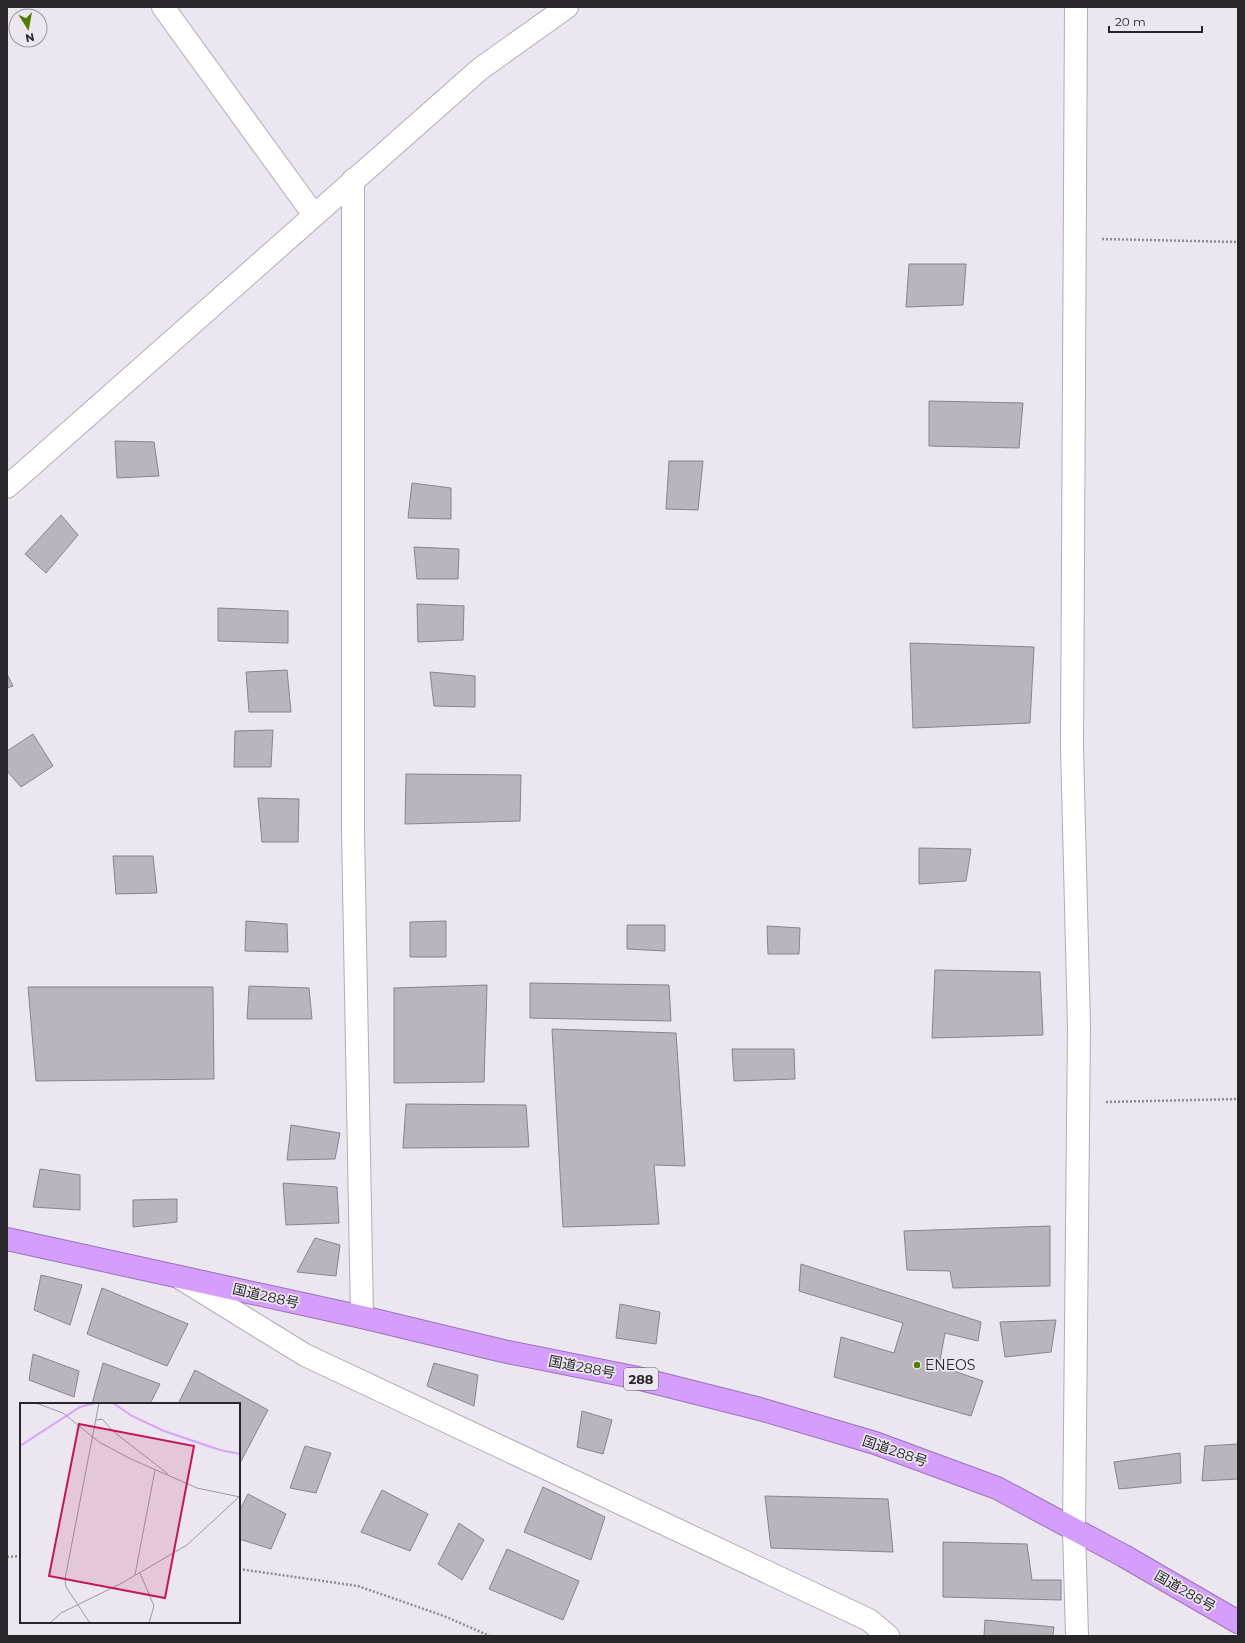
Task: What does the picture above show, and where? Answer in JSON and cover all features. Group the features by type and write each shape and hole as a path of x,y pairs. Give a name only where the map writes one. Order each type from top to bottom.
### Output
{"highway":[{"name":"国道288号","path":"7,1239 177,1276 503,1351 633,1377 760,1409 867,1440 997,1488 1124,1556 1238,1622"}],"street":[{"path":"163,7 314,215"},
{"path":"7,487 352,180 480,69 567,7"},
{"path":"1076,7 1072,746 1079,1027 1074,1530 1077,1636"},
{"path":"352,180 353,831 362,1318"},
{"path":"177,1276 305,1354 862,1617 888,1636"}],"path":[{"path":"1074,238 1238,242"},
{"path":"1079,1102 1238,1099"},
{"path":"7,1557 20,1556"},
{"path":"240,1569 358,1586 444,1616 490,1636"}],"building":[{"path":"909,264 966,264 963,305 906,307"},
{"path":"929,401 1023,403 1019,448 929,446"},
{"path":"115,441 154,442 159,476 117,478"},
{"path":"669,461 703,461 698,510 666,509"},
{"path":"412,483 451,488 451,519 408,518"},
{"path":"61,515 78,535 46,573 25,554"},
{"path":"414,547 459,549 458,579 417,579"},
{"path":"417,604 464,606 463,640 418,642"},
{"path":"218,608 288,611 288,643 218,641"},
{"path":"910,643 1034,647 1030,723 913,728"},
{"path":"287,670 291,712 249,712 246,672"},
{"path":"430,672 475,676 475,707 434,706"},
{"path":"7,674 13,686 7,688"},
{"path":"273,730 271,767 234,767 235,731"},
{"path":"33,734 53,766 21,787 7,771 7,751"},
{"path":"406,774 521,775 520,821 405,824"},
{"path":"258,798 299,799 298,842 262,842"},
{"path":"919,848 971,849 966,881 919,884"},
{"path":"113,856 153,856 157,893 116,894"},
{"path":"246,921 287,924 288,952 245,951"},
{"path":"446,921 446,957 410,957 410,922"},
{"path":"627,925 665,925 665,951 627,949"},
{"path":"767,926 800,928 799,954 768,954"},
{"path":"935,970 1040,972 1043,1035 932,1038"},
{"path":"530,983 669,985 671,1021 530,1018"},
{"path":"487,985 484,1082 394,1083 394,988"},
{"path":"249,986 309,988 312,1019 247,1019"},
{"path":"28,987 213,987 214,1079 36,1081"},
{"path":"552,1029 676,1033 685,1166 654,1165 659,1224 563,1227"},
{"path":"732,1049 794,1049 795,1079 734,1081"},
{"path":"406,1104 526,1105 529,1147 403,1148"},
{"path":"291,1125 340,1133 335,1159 287,1160"},
{"path":"40,1169 80,1175 80,1210 33,1207"},
{"path":"283,1183 337,1187 339,1223 286,1225"},
{"path":"177,1199 177,1222 133,1227 133,1200"},
{"path":"1050,1226 1050,1286 953,1288 950,1271 907,1270 904,1231"},
{"path":"315,1238 340,1245 336,1276 297,1272"},
{"path":"801,1264 981,1322 978,1341 945,1333 939,1366 983,1381 971,1416 834,1377 841,1337 894,1353 903,1323 799,1291"},
{"path":"41,1275 82,1285 70,1325 34,1310"},
{"path":"102,1288 188,1324 167,1366 87,1334"},
{"path":"620,1304 660,1312 656,1344 616,1338"},
{"path":"1056,1320 1051,1352 1005,1357 1000,1322"},
{"path":"33,1354 79,1371 74,1397 29,1380"},
{"path":"103,1363 160,1384 150,1403 92,1403"},
{"path":"434,1363 478,1375 474,1406 427,1386"},
{"path":"195,1370 268,1410 240,1463 240,1403 178,1403"},
{"path":"582,1411 612,1420 603,1454 577,1447"},
{"path":"1238,1444 1238,1479 1202,1481 1205,1446"},
{"path":"305,1446 331,1453 316,1493 290,1488"},
{"path":"1180,1453 1181,1483 1119,1489 1114,1462"},
{"path":"543,1487 605,1517 591,1560 524,1532"},
{"path":"382,1490 428,1514 410,1551 361,1532"},
{"path":"248,1494 286,1514 271,1549 240,1539 240,1510"},
{"path":"765,1496 888,1499 893,1552 771,1548"},
{"path":"459,1523 484,1540 462,1580 438,1564"},
{"path":"943,1542 1027,1544 1032,1580 1061,1580 1061,1600 943,1597"},
{"path":"507,1549 579,1581 563,1620 489,1589"},
{"path":"985,1620 1054,1627 1053,1636 984,1636"}],"place":[{"name":"ENEOS","path":"917,1365"}]}
